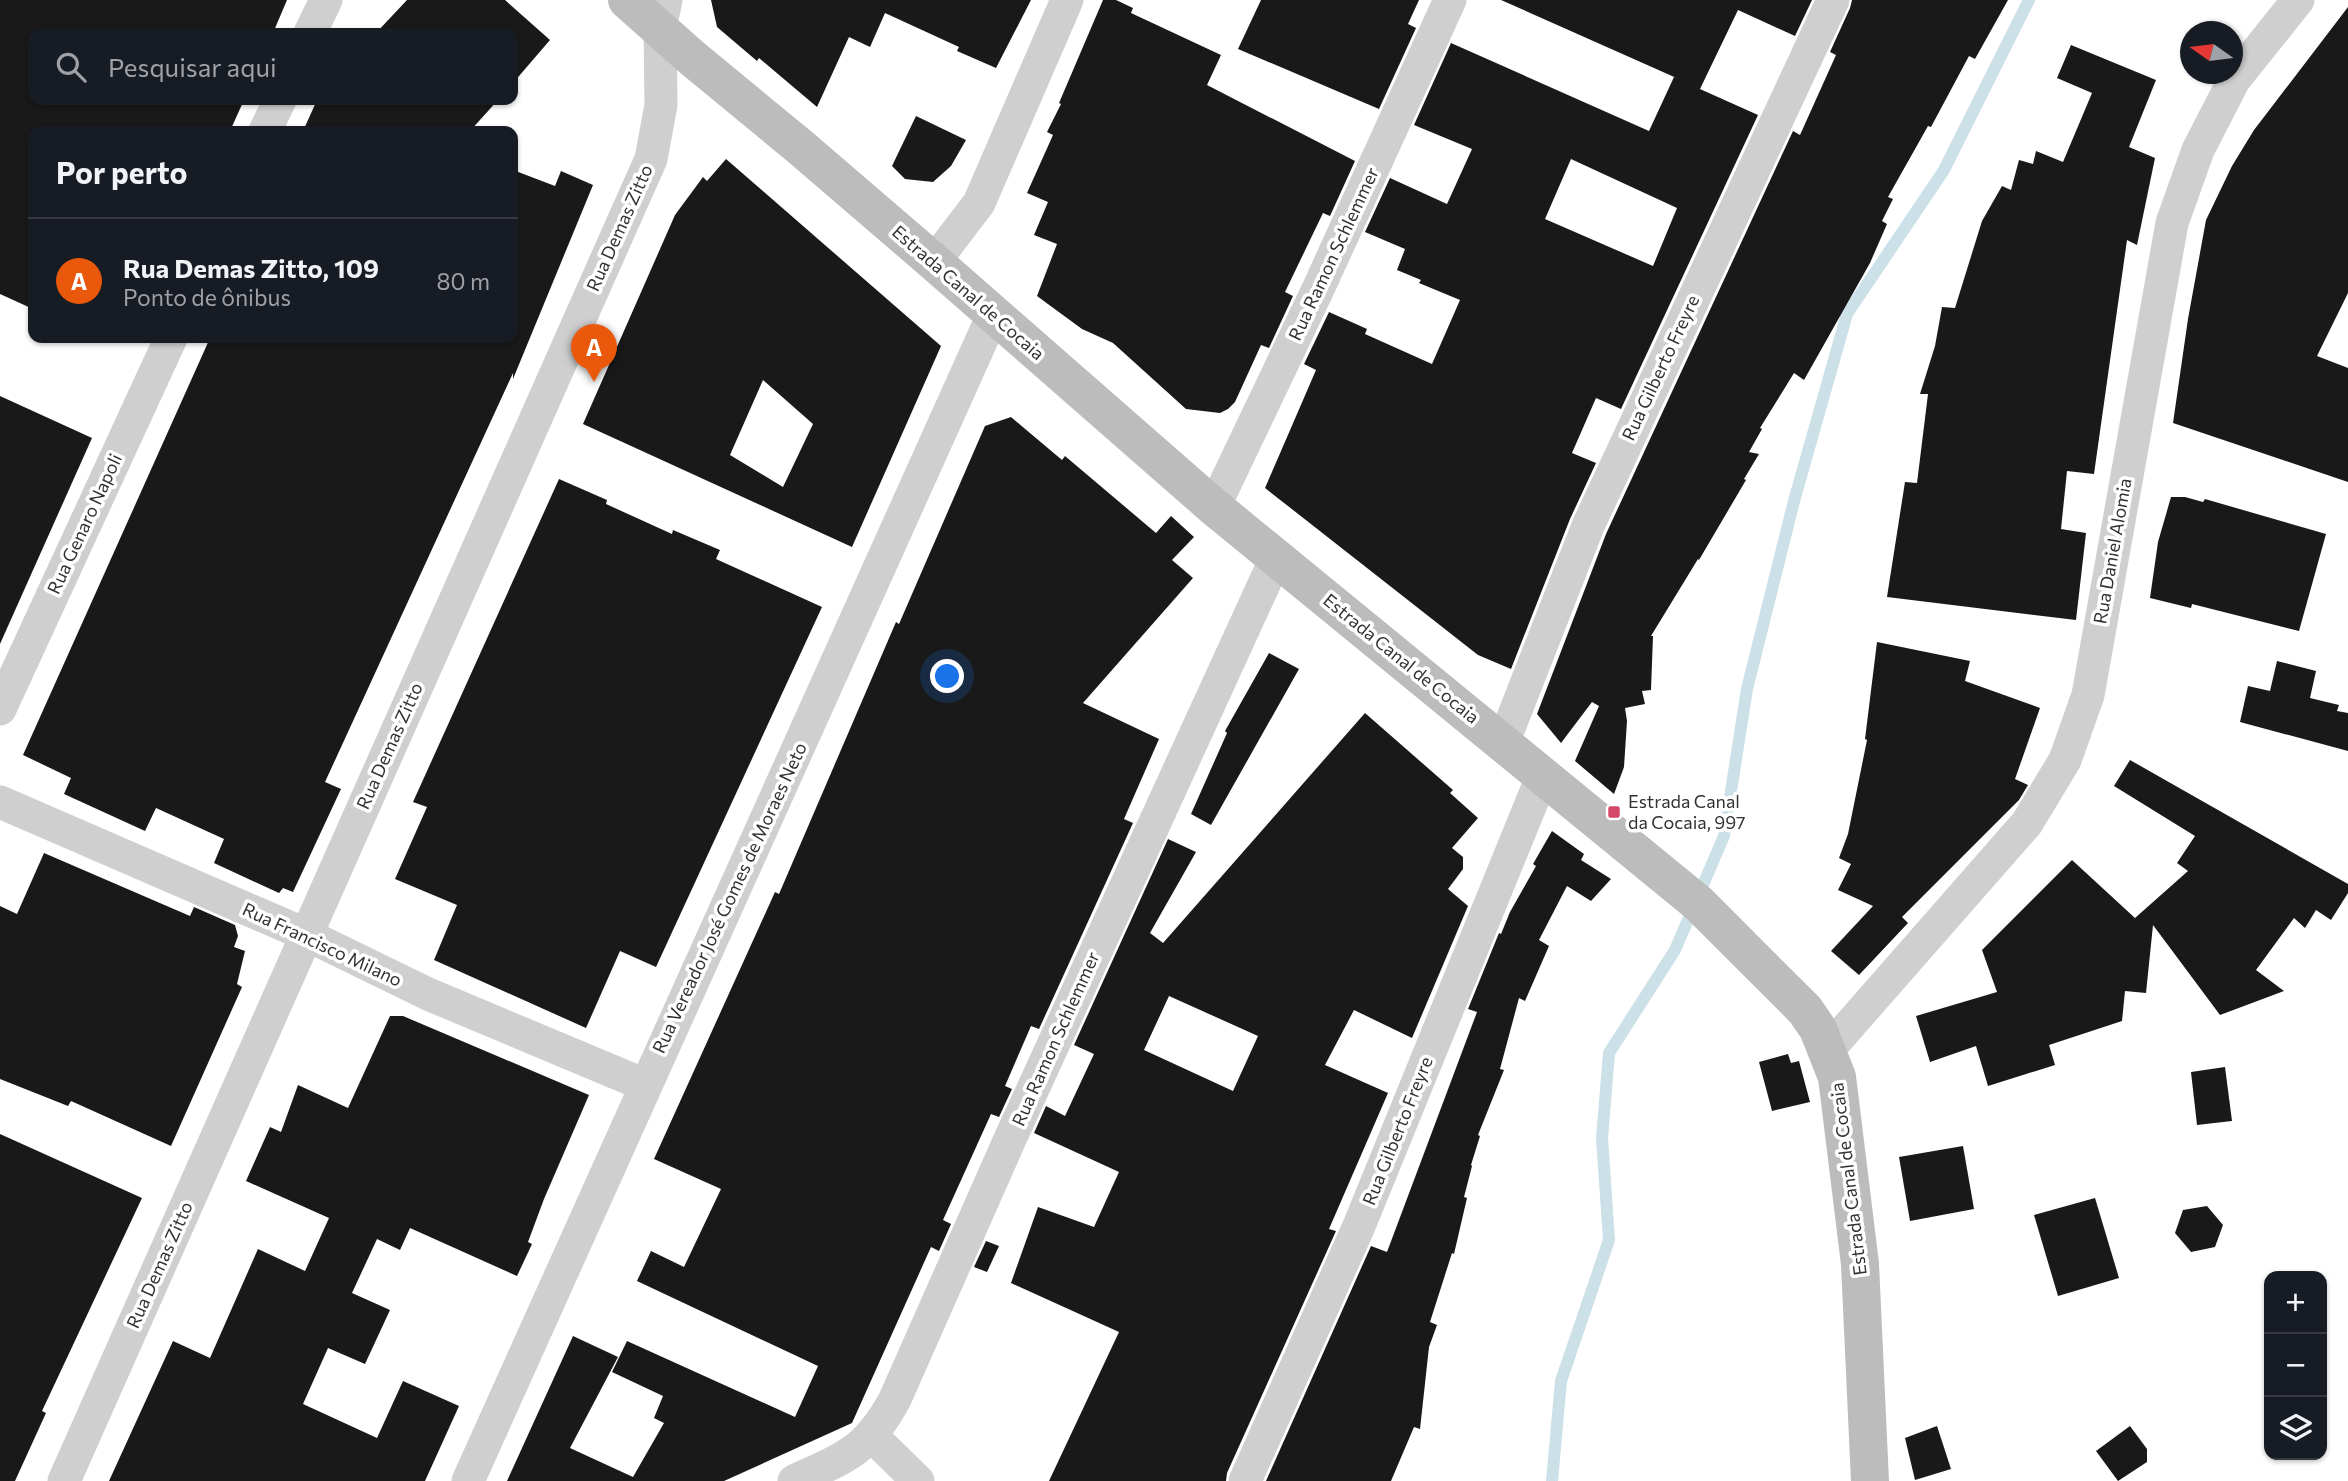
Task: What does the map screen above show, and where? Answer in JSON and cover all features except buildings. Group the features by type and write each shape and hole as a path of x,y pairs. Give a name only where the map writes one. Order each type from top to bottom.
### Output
{"main road":[{"name":"Estrada Canal de Cocaia","path":"627,0 663,14 993,315 1214,507 1698,903 1766,968 1805,1010 1818,1028 1837,1077 1860,1264 1870,1481"}],"street":[{"path":"312,28 326,0"},
{"path":"934,262 979,202 1067,0"},
{"name":"Rua Ramon Schlemmer","path":"1214,507 1365,189 1450,0"},
{"name":"Rua Gilberto Freyre","path":"1503,743 1588,526 1833,0"},
{"name":"Rua Daniel Alomia","path":"1827,1051 2027,822 2066,760 2088,695 2172,223 2198,150 2234,80 2298,0"},
{"name":"Rua Demas Zitto","path":"64,1481 651,159 661,105 663,14"},
{"path":"267,126 278,105"},
{"name":"Rua Vereador José Gomes de Moraes Neto","path":"468,1481 993,315"},
{"name":"Rua Genaro Napoli","path":"0,709 169,343"},
{"name":"Rua Ramon Schlemmer","path":"794,1481 857,1450 872,1436 895,1399 1010,1139 1276,558"},
{"name":"Rua Gilberto Freyre","path":"1245,1481 1359,1226 1542,777"},
{"name":"Rua Francisco Milano","path":"0,802 307,935 428,994 645,1085"},
{"path":"872,1436 918,1481"}],"waterway":[{"path":"1552,1481 1561,1381 1609,1240 1602,1138 1609,1053 1675,950 1724,836 1747,689 1794,501 1847,314 1944,170 2029,0"}],"place":[{"name":"Rua Demas Zitto, 109","path":"594,382"},
{"name":"Estrada Canal da Cocaia, 997","path":"1614,812"}]}
